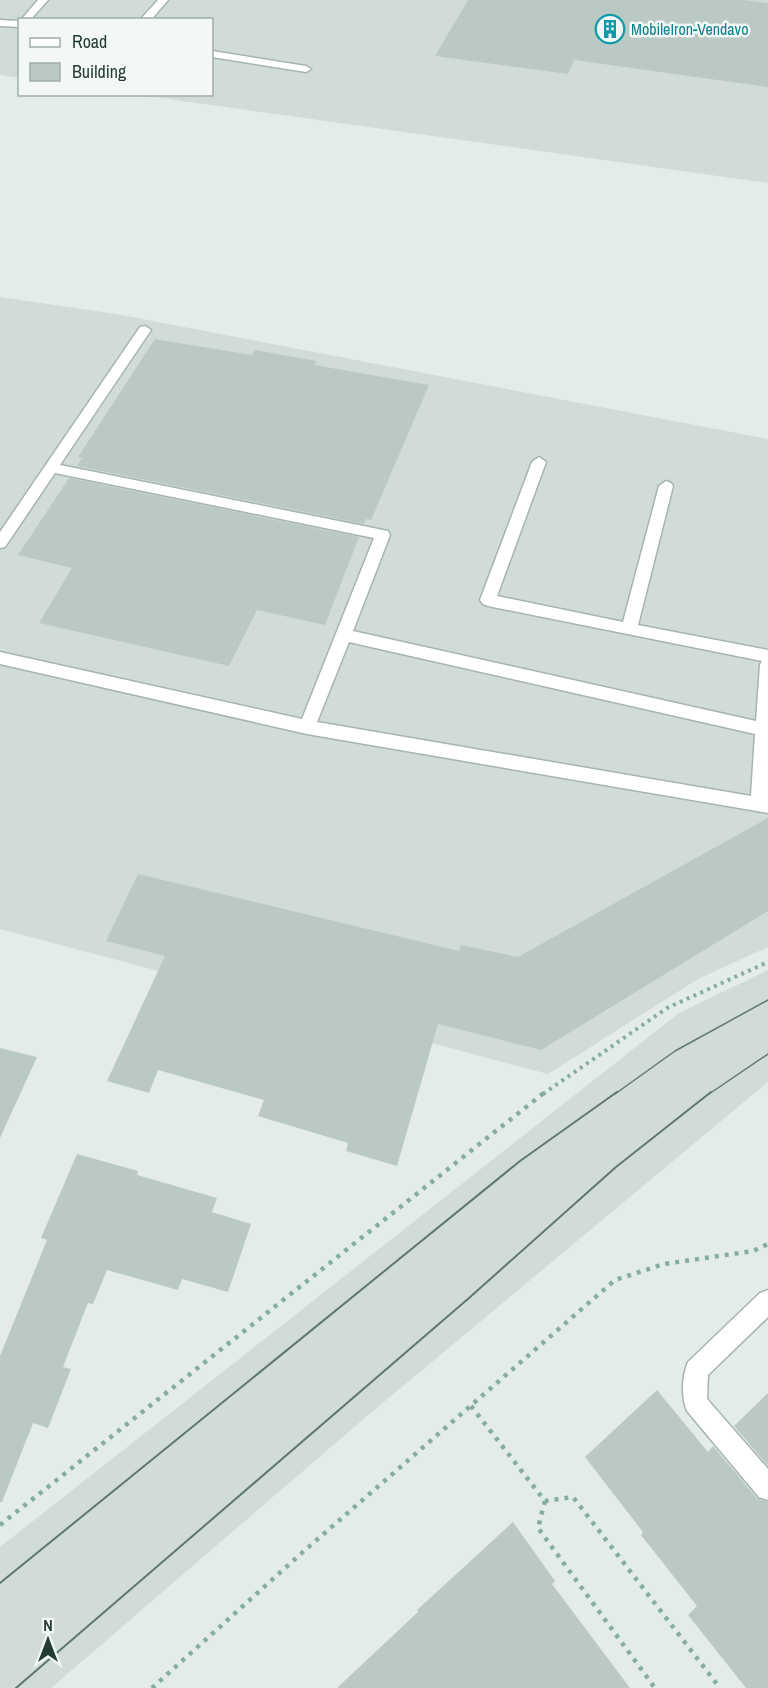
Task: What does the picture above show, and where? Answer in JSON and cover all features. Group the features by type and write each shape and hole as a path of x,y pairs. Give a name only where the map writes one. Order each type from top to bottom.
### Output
{"lane":[{"path":"25,18 43,0"},
{"path":"147,18 163,0"},
{"path":"0,23 18,23"},
{"path":"213,54 306,69"},
{"path":"0,543 146,330"},
{"path":"539,462 488,600 768,656"},
{"path":"51,468 383,534 307,727"},
{"path":"629,629 666,486"},
{"path":"343,635 764,729"},
{"path":"0,658 307,727 763,805 768,665"},
{"path":"768,1301 696,1370 695,1403 768,1488"}],"path":[{"path":"0,1525 554,1084 667,1008 768,962"},
{"path":"152,1688 615,1280 664,1264 753,1251 768,1244"},
{"path":"471,1406 545,1501"},
{"path":"545,1501 573,1497 720,1688"},
{"path":"545,1501 538,1528 655,1688"}],"shaded area":[{"path":"0,0 768,0 768,183 147,96 213,96 213,18 18,18 18,78 0,75"},
{"path":"0,297 116,314 768,439 768,947 698,979 548,1074 0,929"},
{"path":"768,970 768,1082 367,1416 51,1688 0,1688 0,1547 679,1013"}],"building":[{"name":"MobileIron-Vendavo","path":"468,0 743,0 768,3 768,87 574,60 568,74 435,56"},
{"path":"155,339 252,355 255,350 317,361 314,365 429,385 371,520 366,519 364,524 77,466 82,458 78,457"},
{"path":"69,478 359,537 325,625 257,610 229,666 39,623 72,568 18,555"},
{"path":"768,818 768,911 541,1050 438,1024 397,1166 346,1151 348,1143 258,1116 264,1100 158,1070 149,1093 107,1081 165,956 106,941 138,874 459,951 461,945 518,957"},
{"path":"0,1048 37,1057 0,1138"},
{"path":"77,1154 138,1171 137,1175 217,1198 212,1212 251,1224 228,1292 182,1279 178,1290 107,1270 93,1304 88,1303 63,1367 71,1369 48,1428 33,1423 2,1502 0,1502 0,1356 47,1240 41,1238"},
{"path":"657,1390 708,1452 713,1446 757,1498 768,1502 768,1688 746,1688 688,1615 697,1606 641,1535 643,1532 585,1457"},
{"path":"768,1393 768,1466 734,1426"},
{"path":"513,1522 555,1581 552,1584 630,1688 337,1688 418,1612 417,1610"}],"tram line":[{"path":"615,1094 675,1051 768,1000"},
{"path":"709,1094 768,1054"},
{"path":"0,1583 520,1161 617,1092"},
{"path":"16,1688 469,1298 616,1167 711,1092"}],"place":[{"name":"MobileIron-Vendavo","path":"610,29"}]}
